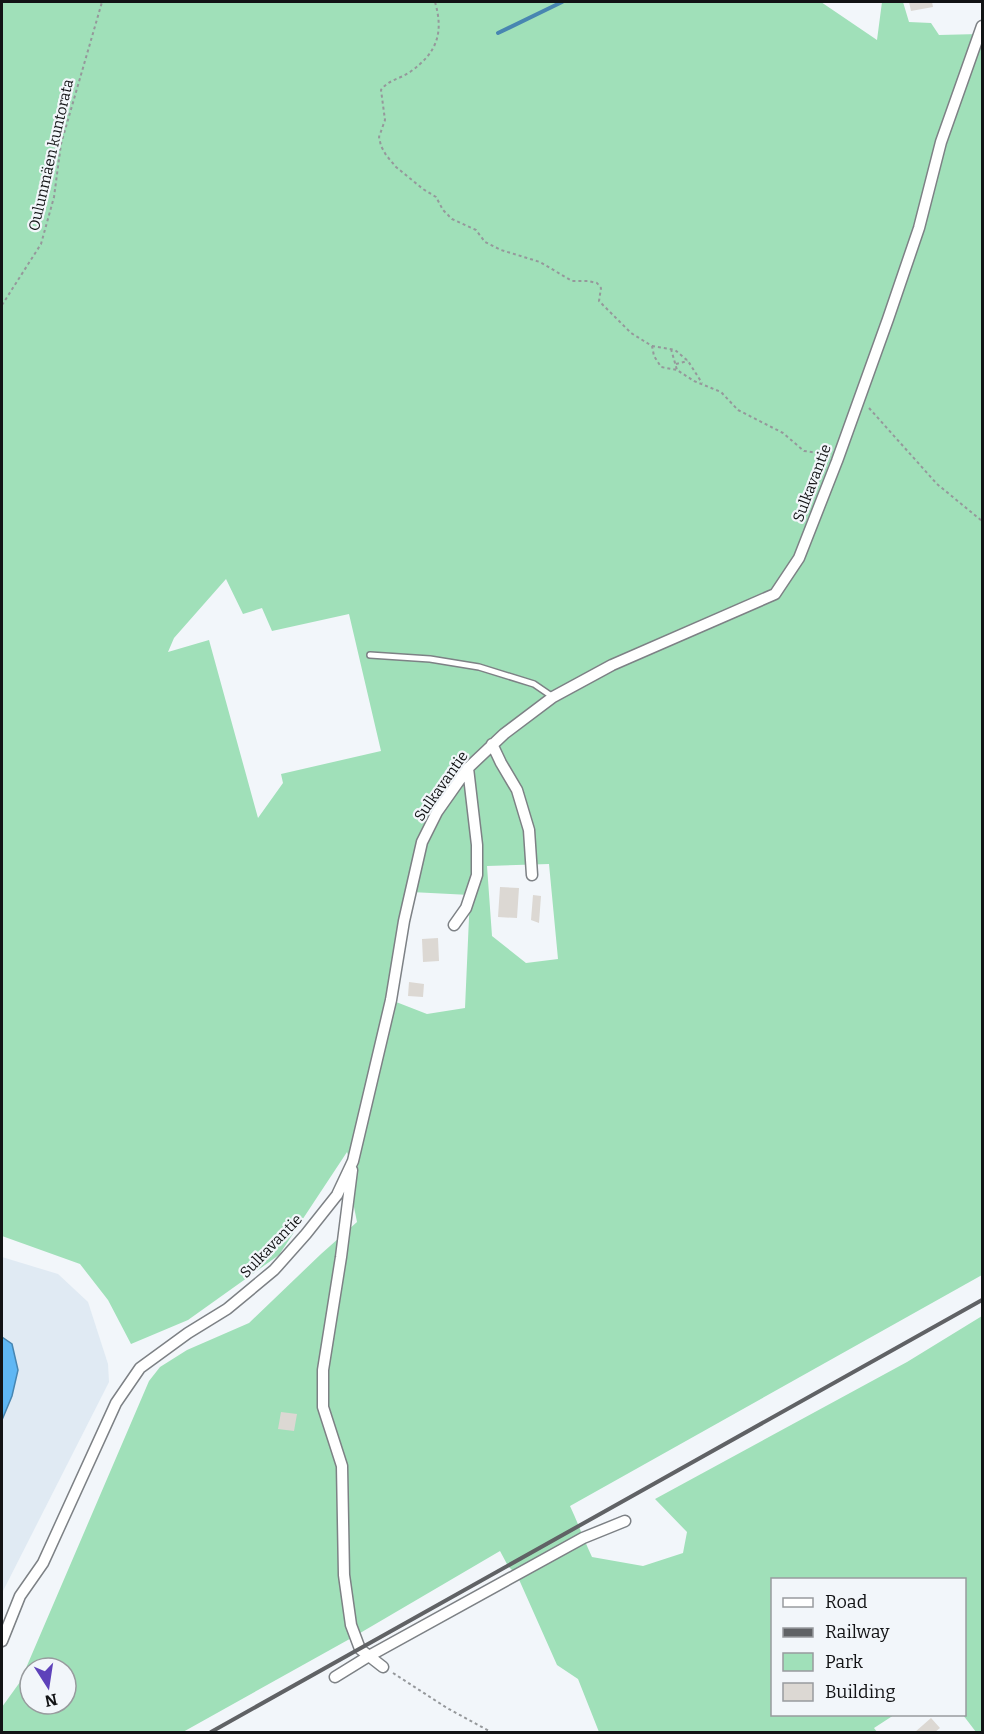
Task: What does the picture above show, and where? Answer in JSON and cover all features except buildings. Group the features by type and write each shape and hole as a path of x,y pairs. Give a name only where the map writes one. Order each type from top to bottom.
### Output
{"street":[{"name":"Sulkavantie","path":"2,1641 20,1596 43,1563 116,1403 140,1368 188,1333 227,1309 274,1270 337,1195 353,1161 391,1000 404,921 422,842 437,812 468,768 492,744 553,697 612,665 775,594 799,558 861,396 919,228 941,142 982,26"},
{"path":"492,744 517,790 529,830 532,875"},
{"path":"454,925 466,908 477,875 477,845 468,768"},
{"path":"353,1161 323,1370 323,1407 342,1466 344,1575 351,1625 360,1649 383,1667"},
{"path":"335,1677 369,1656 583,1539 625,1521"}],"lane":[{"path":"370,655 430,659 479,667 534,684 553,697"}],"path":[{"name":"Oulunmäen kuntorata","path":"2,304 41,244 54,197 61,144 102,2"},
{"path":"435,2 440,25 433,50 409,72 390,82 381,90 385,120 379,137 386,155 396,167 436,197 442,210 452,219 476,230 484,242 501,250 540,262 572,281 588,281 597,284 601,288 599,301 631,333 652,346 675,350 688,361 704,384"},
{"path":"652,346 654,356 661,367 677,370 721,392 738,410 783,433 804,452 839,455"},
{"path":"671,349 677,370"},
{"path":"675,364 688,361"},
{"path":"861,396 872,413 937,484 982,520"},
{"path":"383,1667 447,1708 491,1732"}],"shaded area":[{"path":"2,1257 58,1274 88,1302 108,1364 109,1382 2,1593"}],"green space":[{"path":"2,2 821,2 877,40 882,2 903,2 909,22 931,23 939,35 979,34 982,26 982,1275 570,1506 592,1557 643,1566 683,1553 687,1532 655,1499 907,1362 982,1316 982,1732 976,1732 964,1716 966,1716 966,1578 771,1578 771,1716 892,1716 874,1728 877,1732 599,1732 578,1679 557,1665 517,1575 508,1566 500,1551 355,1636 183,1732 2,1732 2,1707 18,1685 18,1716 78,1716 78,1656 31,1656 149,1381 160,1367 187,1350 249,1323 357,1222 350,1187 352,1169 347,1152 279,1255 188,1320 131,1344 108,1300 80,1264 2,1236","holes":["226,579 243,614 262,608 272,631 349,614 381,751 281,774 283,783 258,818 209,640 168,652 174,638","549,864 558,959 526,963 492,936 487,866","411,892 470,895 465,1008 427,1014 391,1000"]}],"water":[{"path":"2,1337 12,1344 18,1370 12,1396 2,1420"}],"waterway":[{"path":"498,33 562,2"}],"railway":[{"path":"211,1732 982,1300"}]}
